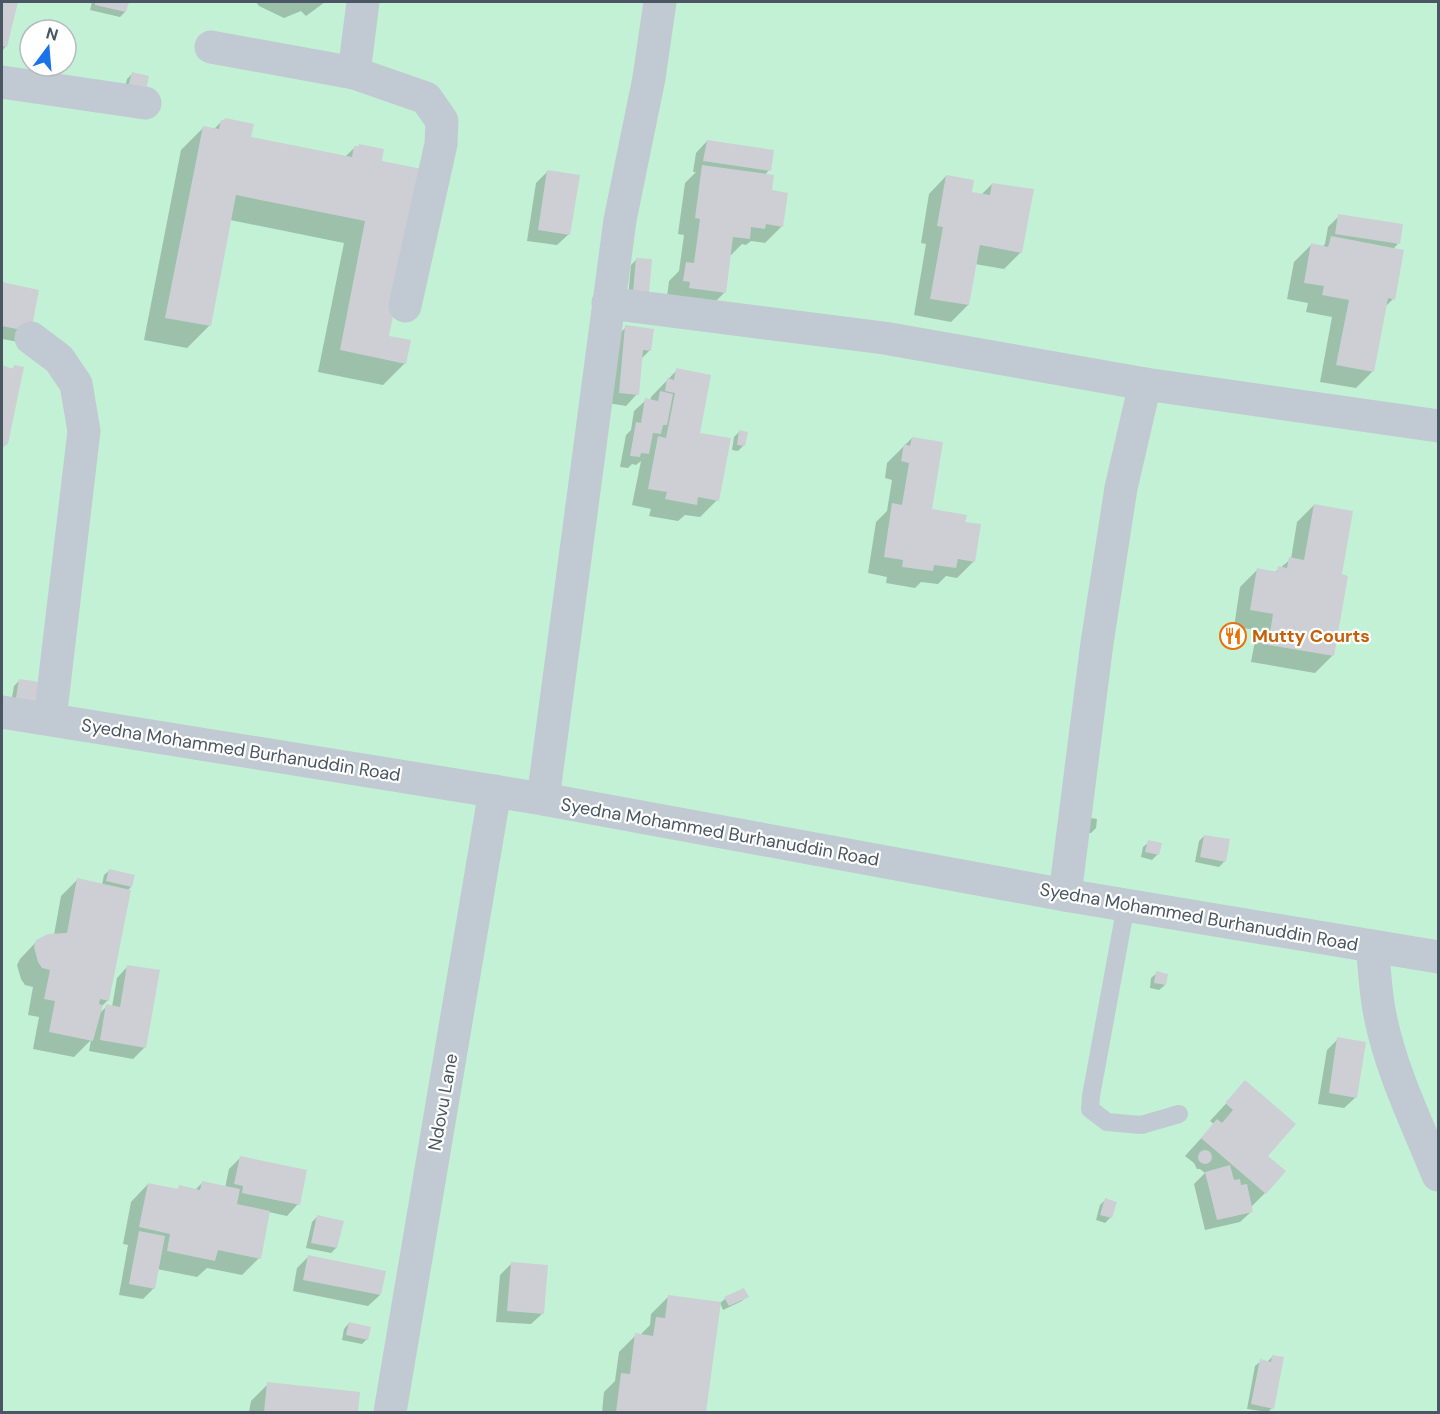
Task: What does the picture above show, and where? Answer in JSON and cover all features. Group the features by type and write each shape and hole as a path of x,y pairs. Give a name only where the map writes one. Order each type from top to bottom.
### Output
{"street":[{"path":"354,73 363,2"},
{"path":"543,799 620,220 649,78 660,2"},
{"path":"211,47 354,73 426,98 442,121 441,144 405,306"},
{"path":"2,82 145,103"},
{"path":"608,303 884,338 1145,384 1438,426"},
{"path":"31,338 59,359 76,384 84,431 50,719"},
{"path":"1065,895 1097,643 1114,532 1121,488 1145,384"},
{"name":"Syedna Mohammed Burhanuddin Road","path":"2,712 543,799 1065,895 1438,957"},
{"name":"Ndovu Lane","path":"390,1413 495,791"},
{"path":"1372,946 1380,1014 1390,1052 1438,1175"}],"lane":[{"path":"1126,905 1090,1109 1107,1122 1141,1125 1179,1113"}],"green space":[{"path":"2,2 1438,2 1438,1412 2,1412"}],"building":[{"path":"2,2 18,2 7,47 2,46"},
{"path":"95,2 129,2 126,12 95,5"},
{"path":"132,72 149,76 146,91 128,87"},
{"path":"225,118 254,124 251,137 352,157 354,146 359,146 359,144 384,149 382,161 422,169 389,336 411,340 406,364 340,350 365,221 236,195 211,326 165,318 203,126 219,129 221,120"},
{"path":"707,140 774,150 771,171 703,161"},
{"path":"702,165 774,175 772,190 788,193 783,227 766,224 765,229 751,227 750,239 733,237 726,293 689,288 690,282 683,281 686,262 694,263 700,219 695,218"},
{"path":"547,170 580,175 570,235 538,230"},
{"path":"946,175 974,180 972,192 990,195 992,183 1034,189 1022,253 980,245 969,305 930,299 943,227 937,226"},
{"path":"1338,214 1403,224 1400,244 1335,234"},
{"path":"1331,236 1404,250 1395,300 1388,298 1374,372 1336,365 1349,300 1322,295 1324,286 1304,283 1311,243 1328,247"},
{"path":"636,258 652,259 649,294 633,292"},
{"path":"2,282 39,290 31,332 2,326"},
{"path":"625,325 654,329 651,351 643,350 639,395 619,393"},
{"path":"2,365 13,369 14,365 24,367 8,444 2,447"},
{"path":"676,368 711,375 700,433 731,438 719,501 698,497 697,505 665,499 667,492 648,489 658,436 666,438 675,393 665,391 667,378 674,380"},
{"path":"660,391 673,394 667,425 663,425 661,434 653,433 649,454 641,453 640,457 630,456 636,422 641,423 645,398 658,401"},
{"path":"739,430 748,432 745,446 737,445"},
{"path":"912,437 943,442 932,509 967,515 965,522 981,524 975,562 958,559 956,568 934,565 933,571 902,567 903,560 884,557 892,503 902,505 909,463 901,461 904,444 910,446"},
{"path":"1314,504 1353,511 1342,574 1348,576 1334,656 1268,645 1273,614 1250,610 1257,568 1277,572 1278,566 1287,568 1289,557 1304,560"},
{"path":"19,679 40,682 37,707 15,704"},
{"path":"1204,835 1230,839 1226,862 1200,857"},
{"path":"1148,840 1162,843 1159,855 1145,852"},
{"path":"109,869 135,875 132,887 106,881"},
{"path":"77,878 131,890 109,1001 100,999 99,1004 103,1005 93,1041 49,1032 55,1001 44,999 50,970 42,968 34,947 36,940 48,934 67,933"},
{"path":"127,965 160,970 146,1048 100,1040 106,1004 120,1007"},
{"path":"1156,971 1168,974 1166,985 1154,983"},
{"path":"1337,1037 1366,1042 1357,1098 1329,1093"},
{"path":"1245,1080 1296,1124 1268,1156 1286,1171 1266,1194 1201,1138 1217,1119 1222,1123 1233,1110 1225,1103"},
{"path":"1202,1150 1208,1150 1212,1157 1208,1164 1202,1164 1198,1160 1198,1154"},
{"path":"240,1156 307,1170 300,1205 242,1193 243,1186 234,1184"},
{"path":"1230,1165 1234,1180 1240,1179 1241,1185 1247,1184 1253,1212 1217,1220 1205,1172"},
{"path":"202,1181 240,1189 237,1204 270,1211 261,1259 218,1250 215,1261 167,1251 170,1234 139,1227 148,1183 178,1189 179,1185 200,1190"},
{"path":"1105,1198 1117,1202 1112,1218 1100,1215"},
{"path":"317,1215 344,1221 337,1248 311,1243"},
{"path":"139,1231 165,1236 155,1289 129,1284"},
{"path":"308,1255 386,1271 381,1295 303,1280"},
{"path":"511,1262 548,1265 544,1314 507,1311"},
{"path":"744,1288 749,1297 729,1306 724,1297"},
{"path":"668,1295 721,1302 706,1412 616,1412 621,1373 630,1374 635,1333 653,1336 656,1317 665,1318"},
{"path":"349,1322 371,1327 368,1340 346,1335"},
{"path":"1272,1355 1284,1357 1274,1409 1251,1404 1260,1359 1271,1362"},
{"path":"267,1382 360,1392 358,1412 264,1412"}],"place":[{"name":"Mutty Courts","path":"1233,636"}]}
